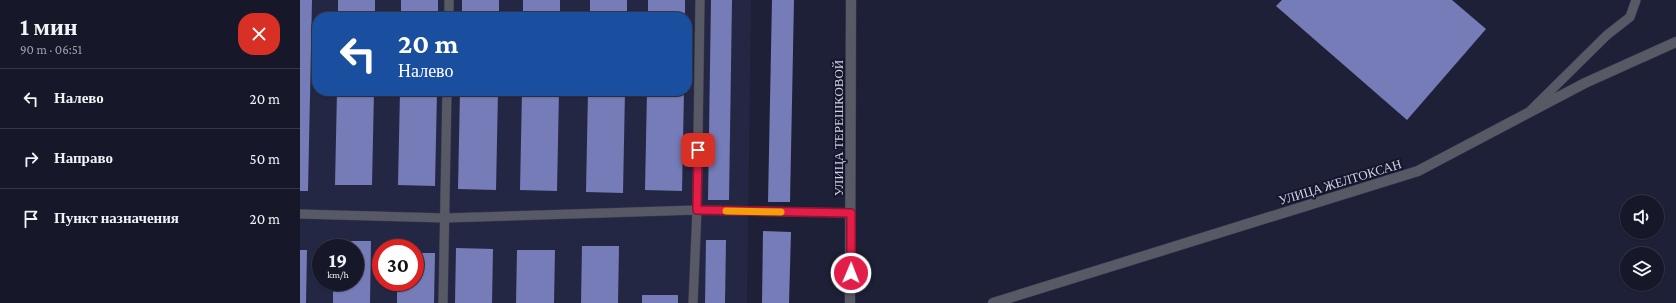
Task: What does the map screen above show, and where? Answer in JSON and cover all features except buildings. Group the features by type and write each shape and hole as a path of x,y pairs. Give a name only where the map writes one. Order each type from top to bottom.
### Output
{"street":[{"name":"УЛИЦА ТЕРЕШКОВОЙ","path":"850,303 851,0"},
{"name":"УЛИЦА ЖЕЛТОКСАН","path":"993,303 1418,171 1585,83 1676,42"}],"lane":[{"path":"449,0 449,12"},
{"path":"693,303 697,210 700,0"},
{"path":"1528,112 1607,34 1630,16 1636,0"},
{"path":"443,303 447,96"},
{"path":"300,214 445,218 697,210 851,213"}],"shaded area":[{"path":"300,0 751,0 747,303 300,303"}],"slow traffic":[{"path":"726,211 781,212"}],"route":[{"path":"698,150 697,210 851,213 851,273"}]}
